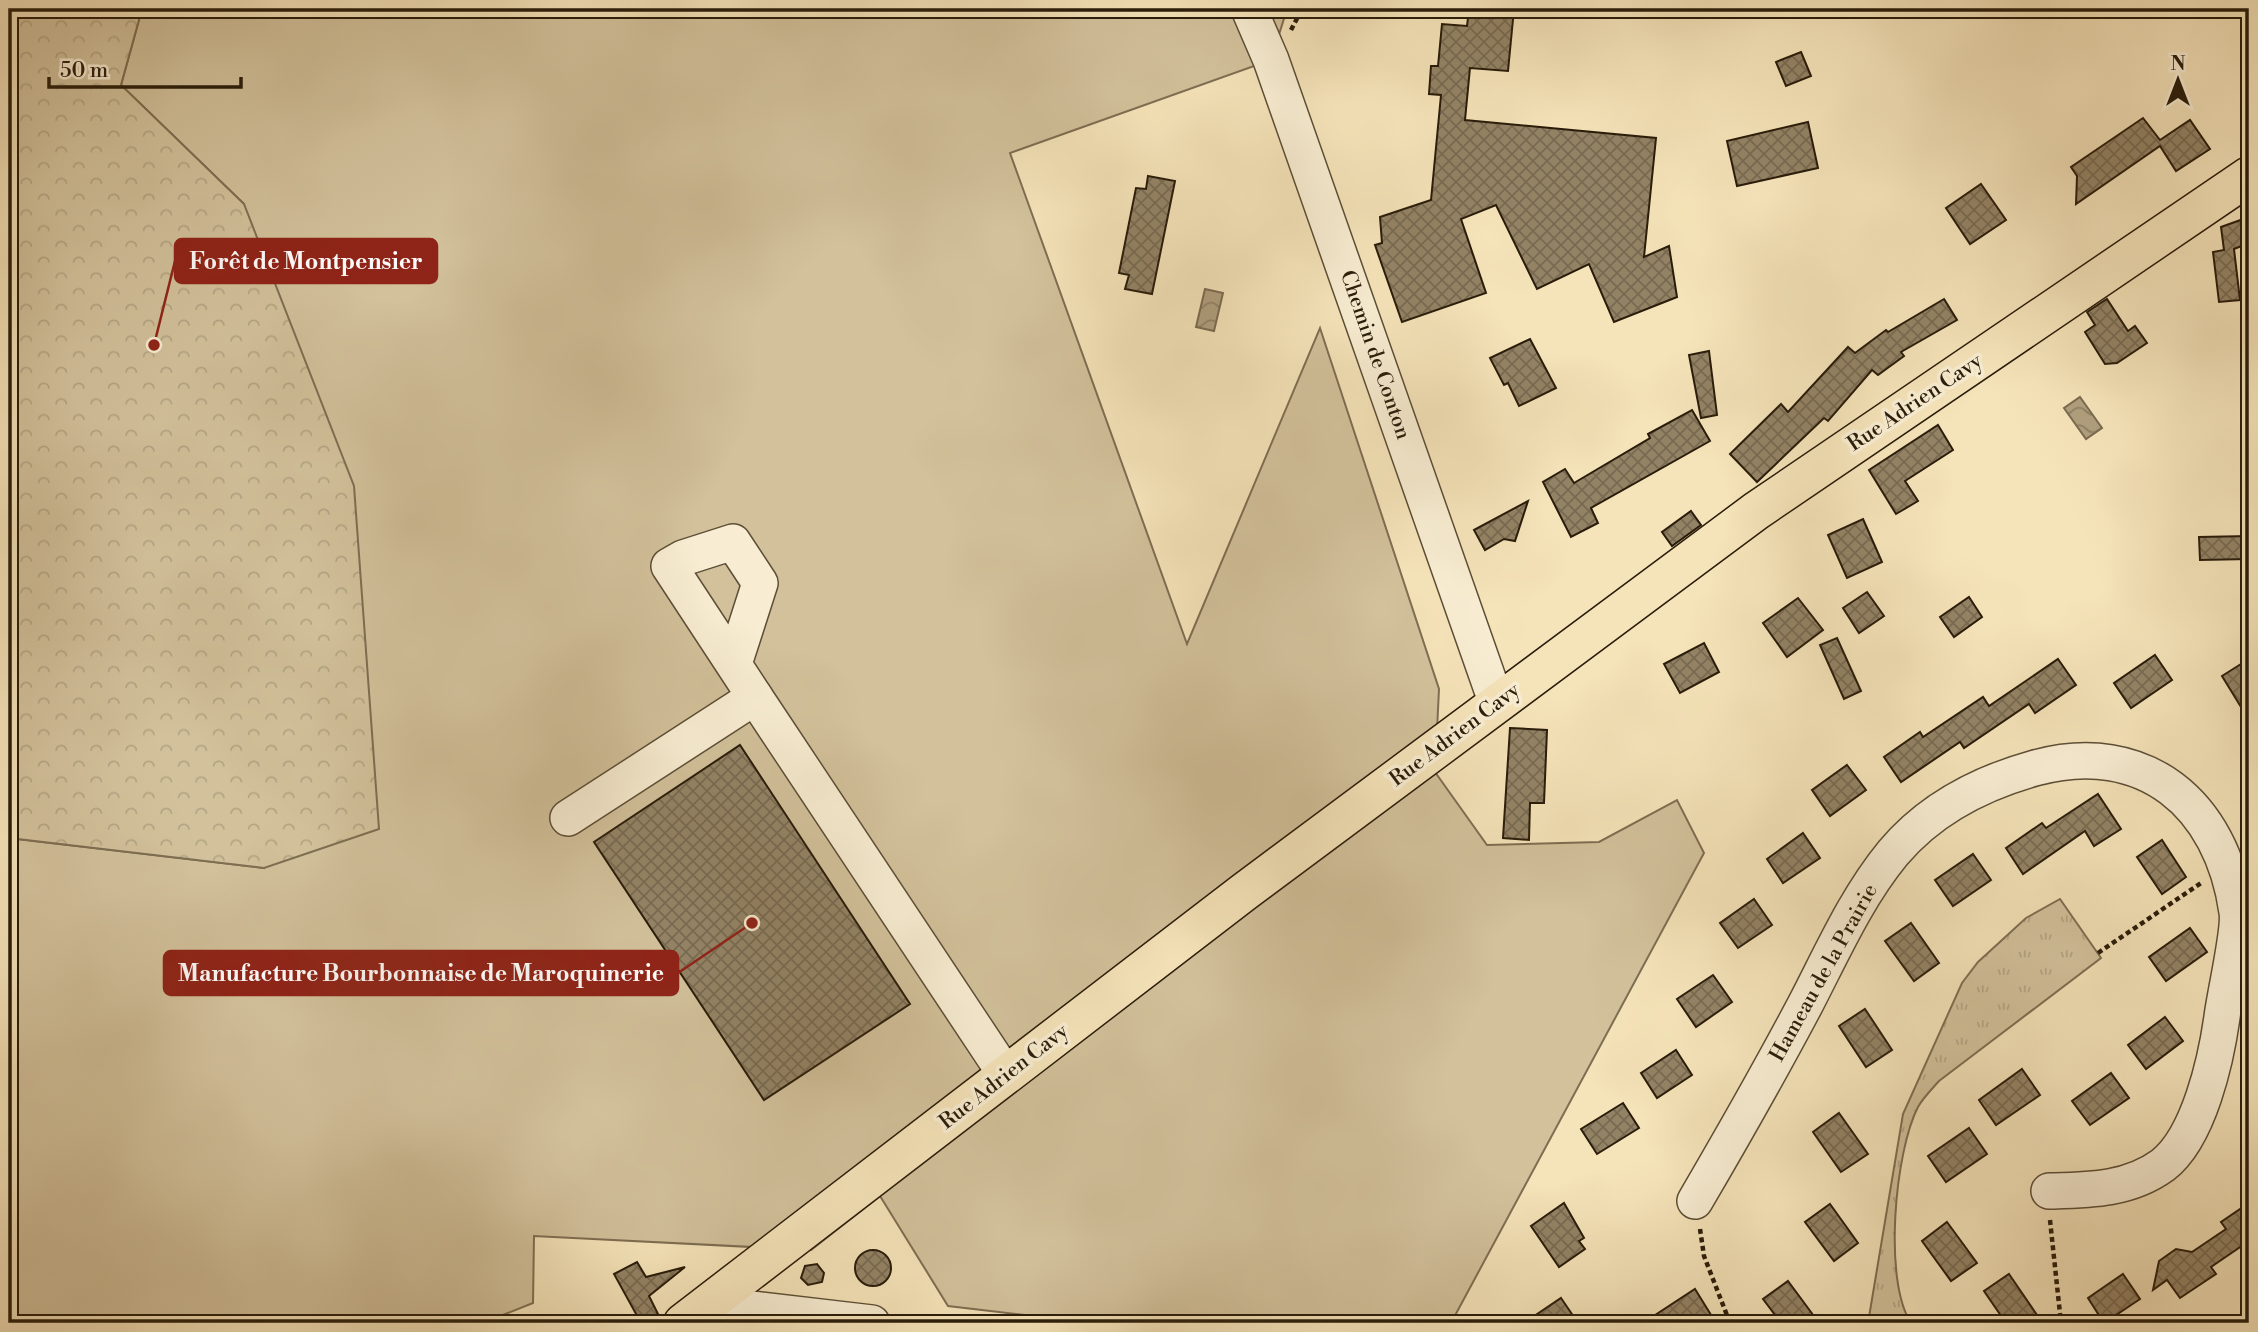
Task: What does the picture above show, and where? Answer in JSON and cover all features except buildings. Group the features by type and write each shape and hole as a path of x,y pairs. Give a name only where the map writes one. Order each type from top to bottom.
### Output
{"main road":[{"name":"Rue Adrien Cavy","path":"696,1314 1006,1075 1756,511 2249,176"}],"street":[{"name":"Chemin de Conton","path":"1250,9 1271,60 1497,704"},
{"path":"734,664 1006,1075"},
{"path":"568,818 755,697"},
{"name":"Hameau de la Prairie","path":"1695,1201 1758,1094 1863,894 1894,852 1929,819 1961,796 2004,777 2073,760 2105,761 2134,767 2164,781 2187,798 2216,839 2244,915 2218,1046 2198,1110 2186,1136 2165,1163 2140,1178 2102,1190 2049,1191"},
{"path":"696,1314 872,1323"}],"path":[{"path":"2098,953 2225,866"},
{"path":"2049,1191 2051,1245 2061,1323"},
{"path":"1695,1201 1704,1256 1730,1323"}],"green space":[{"path":"9,9 142,9 121,85 244,204 354,486 379,829 264,868 9,838"},
{"path":"142,9 1287,9 1271,60 1010,153 1187,644 1320,328 1439,689 1435,772 1487,845 1599,842 1677,800 1704,853 1451,1323 1092,1323 948,1306 880,1196 811,1250 534,1236 533,1303 483,1323 9,1323 9,838 264,868 244,204 121,85"},
{"path":"2060,899 2101,958 1939,1081 1918,1107 1903,1153 1895,1216 1897,1278 1902,1303 1911,1323 1868,1323 1903,1114 1962,983 1978,962 2026,918"}],"water":[{"path":"1205,289 1223,293 1214,331 1196,327"},
{"path":"2080,397 2102,428 2086,439 2064,408"}],"place":[{"name":"Forêt de Montpensier","path":"154,345"},
{"name":"Manufacture Bourbonnaise de Maroquinerie","path":"752,923"}]}
